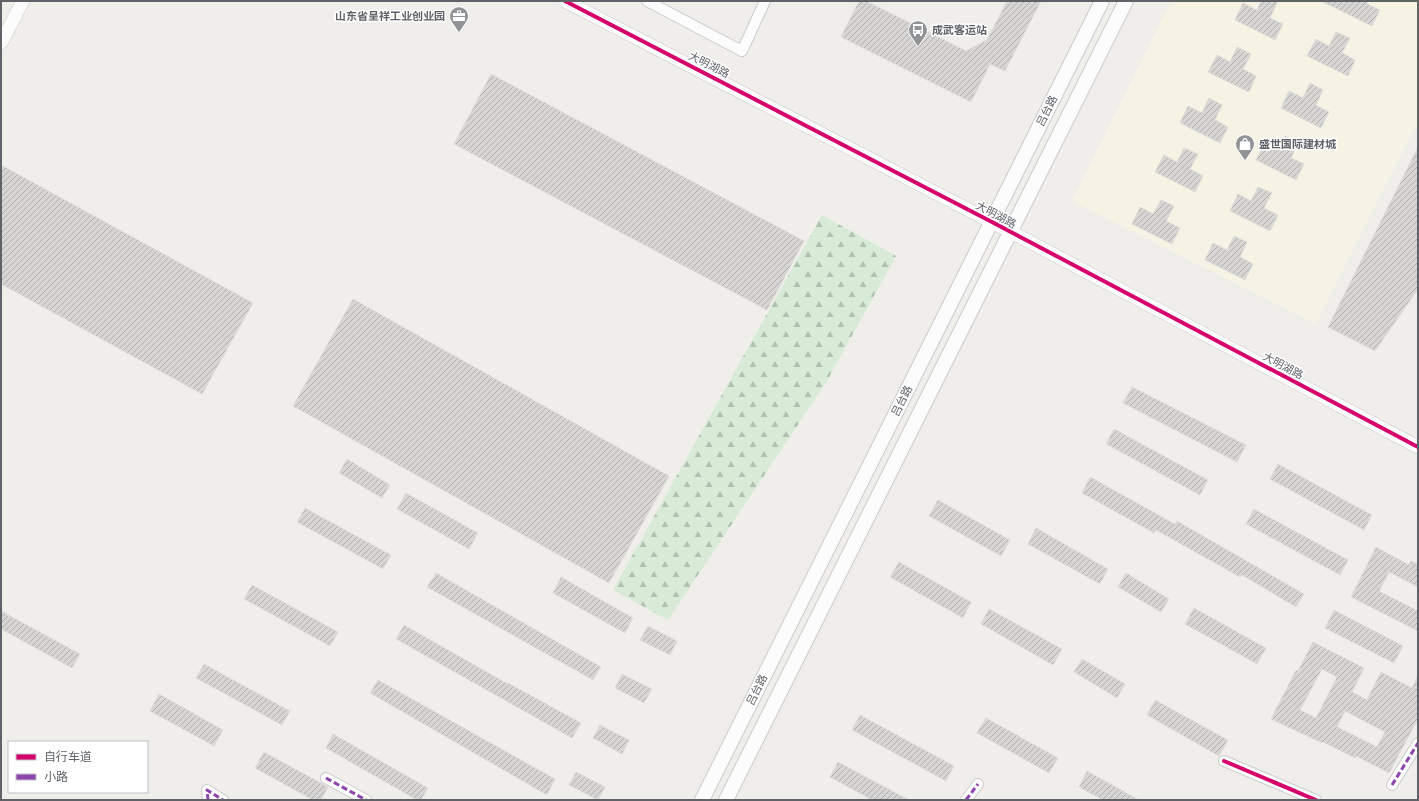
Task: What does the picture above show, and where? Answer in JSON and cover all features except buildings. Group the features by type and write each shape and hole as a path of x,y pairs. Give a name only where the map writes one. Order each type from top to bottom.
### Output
{"main road":[{"name":"吕台路","path":"702,800 1102,1"},
{"name":"吕台路","path":"726,800 1126,1"}],"street":[{"path":"1,43 23,1"},
{"name":"大明湖路","path":"565,1 992,222 1010,233 1418,448"},
{"path":"647,1 742,51 765,1"},
{"path":"1392,785 1418,743"},
{"path":"1224,761 1316,800"},
{"path":"326,778 366,800"},
{"path":"966,800 978,784"},
{"path":"208,800 207,790 223,800"}],"shaded area":[{"name":"盛世国际建材城","path":"1171,1 1418,1 1418,121 1316,324 1072,201"}],"green space":[{"path":"822,215 896,256 827,381 668,620 613,590"}],"marked path":[{"path":"1392,785 1418,743"},
{"path":"326,778 366,800"},
{"path":"966,800 978,784"},
{"path":"208,800 207,790 223,800"}],"cycle path":[{"path":"565,1 992,222 1418,447"},
{"path":"1224,761 1316,800"}],"place":[{"name":"山东省呈祥工业创业园","path":"459,33"},
{"name":"成武客运站","path":"918,47"},
{"name":"盛世国际建材城","path":"1245,161"}]}
